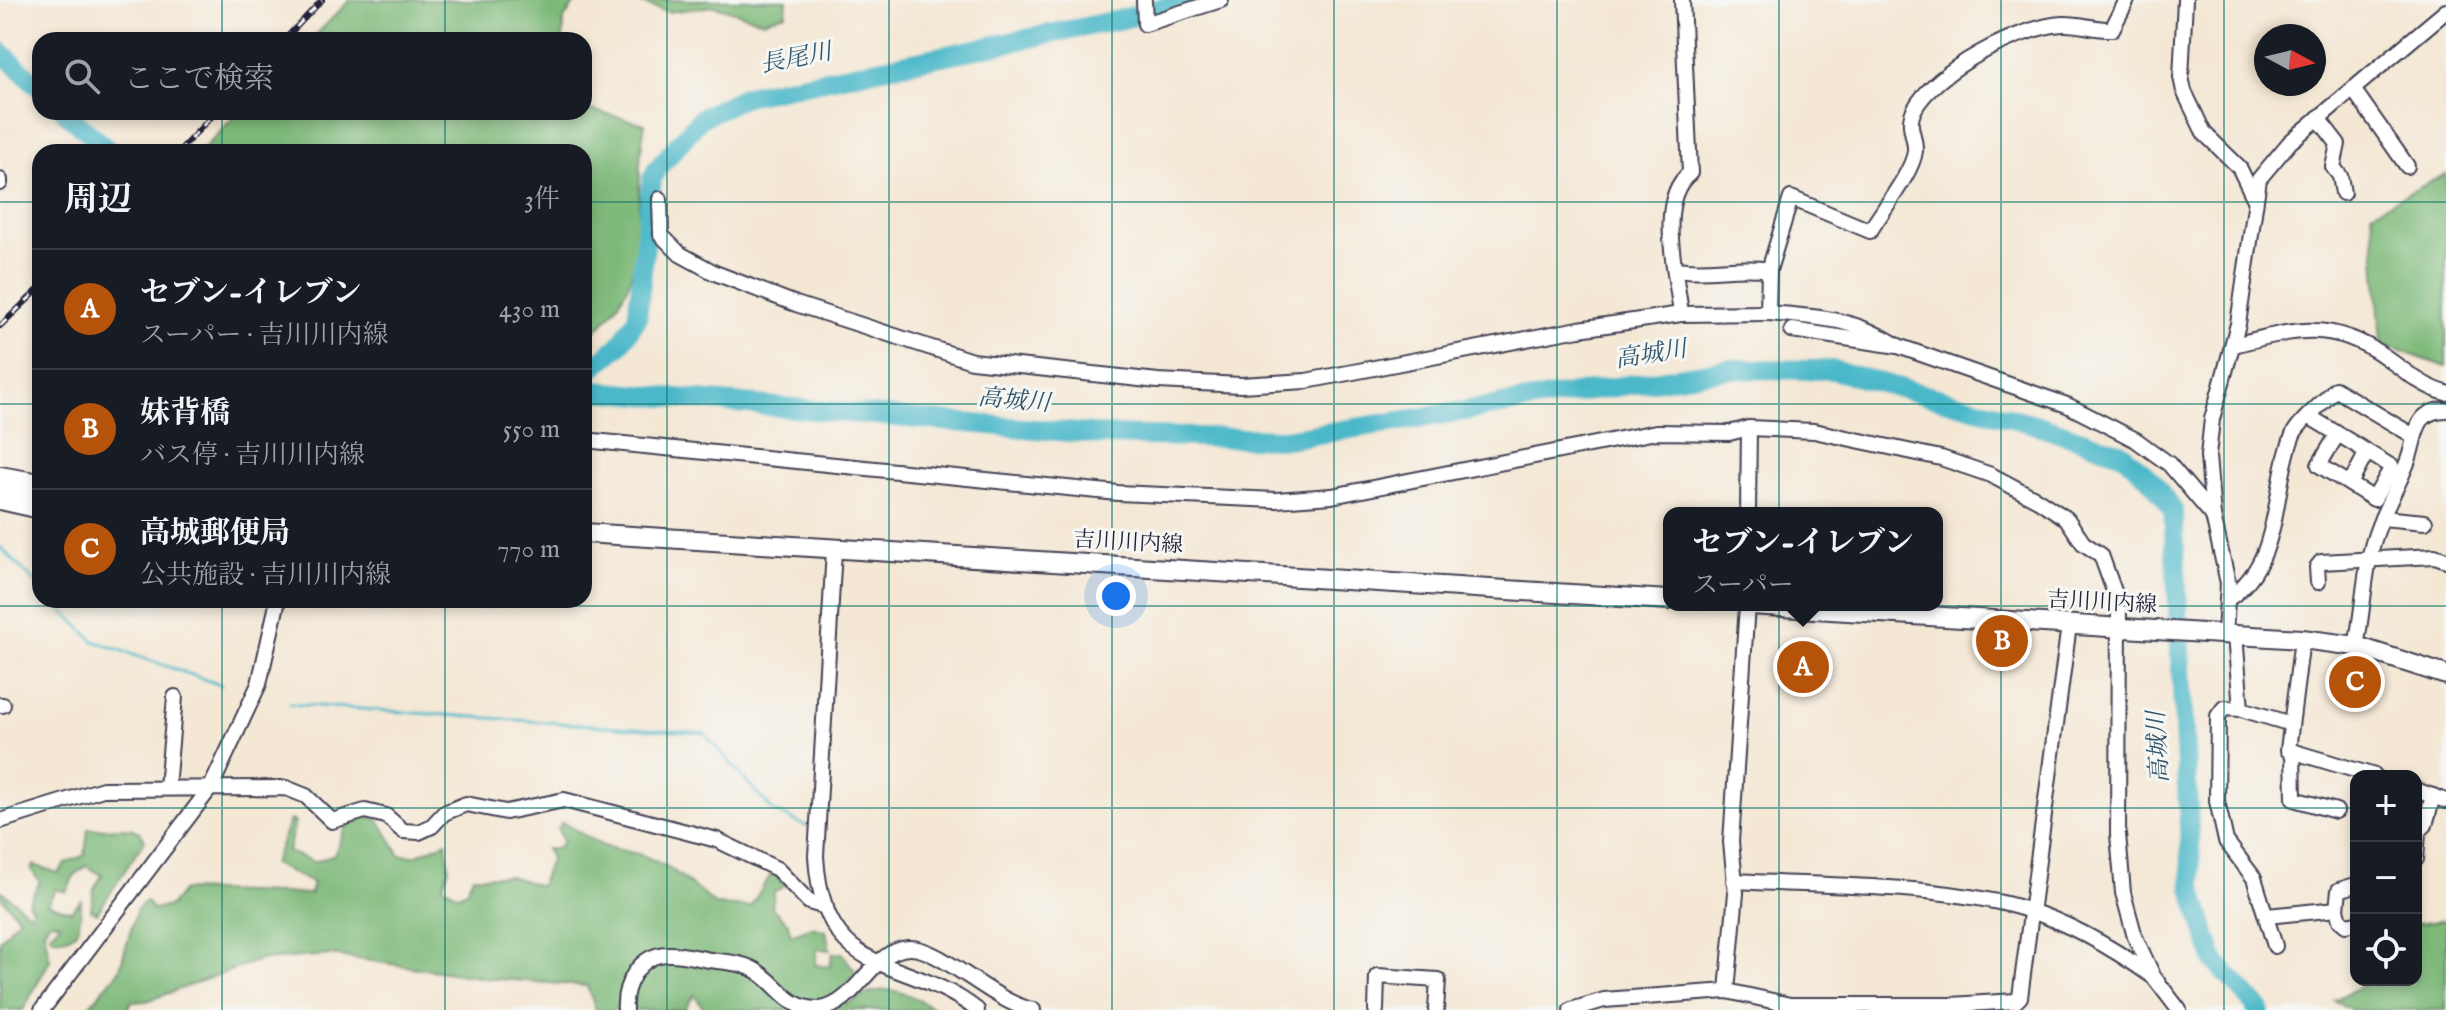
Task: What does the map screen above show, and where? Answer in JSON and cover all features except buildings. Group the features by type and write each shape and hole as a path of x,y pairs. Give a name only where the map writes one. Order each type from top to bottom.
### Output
{"main road":[{"path":"0,488 32,495"},
{"name":"吉川川内線","path":"592,534 1663,600"},
{"name":"吉川川内線","path":"1844,611 2302,639 2356,646 2446,675"}],"street":[{"path":"1144,12 1221,0"},
{"path":"1681,314 1669,218 1677,182 1690,173 1682,0"},
{"path":"1768,313 1769,270 1791,198 1870,231 1912,161 1914,145 1909,123 1913,111 1950,73 1977,54 2031,30 2061,24 2112,29 2127,0"},
{"path":"2185,0 2181,77 2184,91 2204,133 2239,167 2254,198"},
{"path":"2241,709 2223,634 2228,583 2213,516 2208,456 2212,419 2234,345 2259,179 2272,162 2318,118 2446,11"},
{"path":"2353,89 2407,166"},
{"path":"2318,118 2338,144 2332,158 2343,193"},
{"path":"660,199 661,235 680,254 715,273 796,304 972,361 1009,367 1158,381 1275,384 1356,374 1579,329 1681,314 1768,313 1843,320 1863,326 1898,346 2067,405 2136,440 2169,464 2213,516"},
{"path":"1676,269 1707,272 1744,266 1769,270"},
{"path":"1792,330 1898,346"},
{"path":"2234,345 2299,330 2337,332 2364,342 2430,389 2446,393"},
{"path":"2228,599 2238,593 2271,543 2294,432 2335,389 2412,435"},
{"path":"2356,646 2369,559 2382,518 2409,460 2412,435 2421,419 2434,410 2446,410"},
{"path":"2310,417 2392,467 2374,499 2319,465 2337,435"},
{"path":"1748,507 1749,428"},
{"path":"592,441 1118,493 1276,500 1332,496 1656,432 1729,433 1749,428 1814,431 1871,441 1991,475 2067,519 2083,543 2101,555 2119,605 2118,834 2123,893 2135,937 2153,976 2179,1010"},
{"path":"2350,484 2367,452"},
{"path":"0,474 32,480"},
{"path":"0,502 32,509"},
{"path":"2382,518 2425,522"},
{"path":"834,550 816,856 826,907 847,941 877,965 964,1000 977,1010"},
{"path":"2318,582 2317,567 2321,562 2435,556 2446,560"},
{"path":"42,1010 211,787 259,684 276,608"},
{"path":"1727,991 1734,881 1731,842 1748,611"},
{"path":"1571,1010 1604,1000 1727,991 1790,1005 1951,1005 2016,1001 2020,997 2069,625"},
{"path":"2302,639 2288,750 2354,770"},
{"path":"167,788 175,697"},
{"path":"2275,946 2254,878 2226,841 2217,801 2218,716 2224,708 2241,709 2291,724"},
{"path":"2293,752 2294,799 2336,811"},
{"path":"0,821 103,789 286,788 306,796 332,821 365,811 386,816 403,831 419,832 432,826 444,813 466,804 506,812 564,800 619,816 683,828 717,840 777,869 809,902 826,907"},
{"path":"2417,842 2418,832 2440,798"},
{"path":"1734,881 1918,892 1999,902 2106,944 2153,976"},
{"path":"2350,887 2339,890 2337,909 2340,920 2350,924"},
{"path":"2267,916 2337,909"},
{"path":"625,1010 626,989 637,970 666,953 749,967 763,976 788,1003 812,1009 832,1006 849,995 877,965 895,953 910,948 939,960 1010,1005 1033,1010"},
{"path":"1376,1010 1377,976 1438,980 1436,1010"}],"green space":[{"path":"350,0 577,0 564,19 563,32 319,32"},
{"path":"630,0 787,0 786,14 763,21 715,6 668,12"},
{"path":"592,110 645,124 634,267 609,317 592,333 592,144 208,144 231,120 592,120"},
{"path":"2446,174 2446,367 2381,344 2372,212"},
{"path":"365,816 379,820 400,855 415,856 446,842 449,868 443,886 458,895 466,891 473,876 510,876 540,886 551,858 546,849 557,849 563,841 558,829 562,822 603,846 642,855 670,868 716,905 750,907 772,873 786,885 774,892 772,908 788,923 791,935 812,927 826,931 830,950 817,949 815,965 830,967 832,954 842,953 855,971 846,989 846,1005 871,993 892,990 937,1010 705,1010 694,995 684,1010 596,1010 587,986 485,978 331,955 259,960 147,1001 131,1002 126,1010 86,1010 119,971 137,909 146,901 152,909 170,906 183,890 310,894 313,883 273,864 290,820 295,822 288,852 314,862 334,855 347,825"},
{"path":"130,828 140,832 145,840 97,913 91,910 94,889 102,875 86,866 74,876 66,892 56,889 47,904 71,911 81,901 78,928 69,936 53,938 50,934 61,923 50,921 44,931 50,960 23,1010 0,1010 0,940 19,918 0,896 0,890 29,913 33,909 28,903 40,882 31,870 34,865 58,873 66,863 85,855 88,829"},
{"path":"2446,920 2446,1010 2352,1010 2334,1000 2361,986 2422,986 2422,923"}],"waterway":[{"name":"長尾川","path":"592,368 619,346 637,319 652,179 701,118 746,96 1123,19 1194,0"},
{"name":"高城川","path":"0,51 32,81"},
{"name":"高城川","path":"74,120 101,144"},
{"name":"高城川","path":"592,391 1103,435 1286,439 1729,369 1833,370 2041,426 2123,454 2152,481 2173,510 2192,887 2214,960 2260,1010"},
{"path":"0,547 32,579"},
{"path":"60,608 94,641 221,685"},
{"path":"290,704 704,733 773,811 806,826"}],"railway":[{"path":"292,32 322,0"},
{"path":"186,144 208,120"},
{"path":"0,326 32,296"}],"place":[{"name":"妹背橋","path":"2002,641"},
{"name":"セブン-イレブン","path":"1803,667"},
{"name":"高城郵便局","path":"2355,682"}]}
